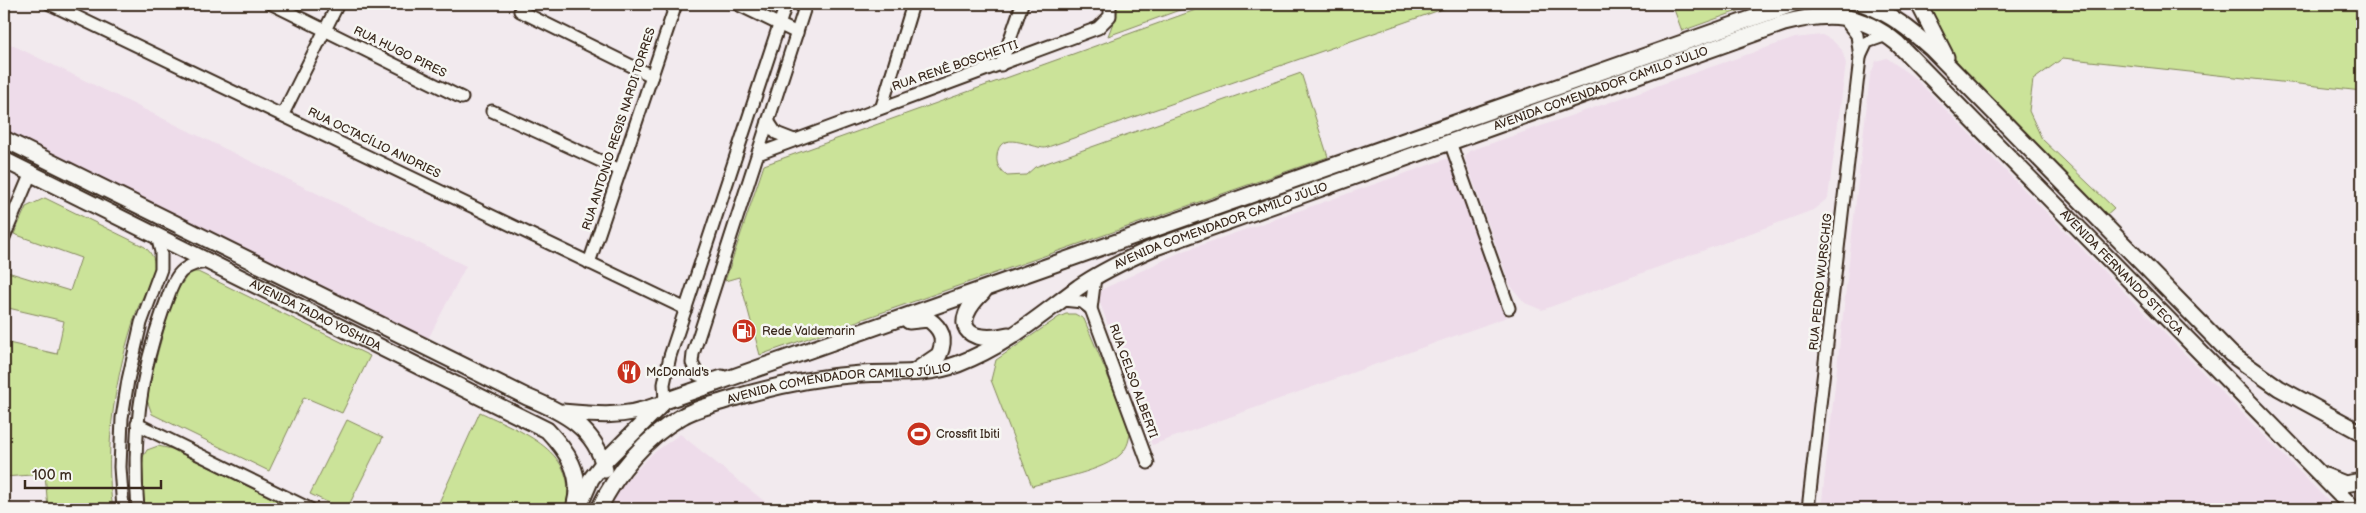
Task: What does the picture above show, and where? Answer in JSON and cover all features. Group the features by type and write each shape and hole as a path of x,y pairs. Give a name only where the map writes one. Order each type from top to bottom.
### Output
{"main road":[{"name":"AVENIDA COMENDADOR CAMILO JÚLIO","path":"578,509 591,479 604,462 663,402 753,369 865,332 1778,6 1793,4"},
{"path":"1864,4 1884,11 1909,28 1955,73"},
{"path":"1919,4 1955,73"},
{"name":"AVENIDA COMENDADOR CAMILO JÚLIO","path":"599,509 616,479 640,450 681,417 698,409 798,381 861,374 931,372 956,364 987,352 1020,332 1095,277 1113,266 1153,248 1784,23 1806,17 1842,16 1863,21 1887,35"},
{"name":"AVENIDA FERNANDO STECCA","path":"1887,35 2354,509"},
{"name":"AVENIDA FERNANDO STECCA","path":"1955,73 2231,354 2279,388 2362,434"},
{"name":"AVENIDA TADAO YOSHIDA","path":"4,139 562,412 585,430 596,444 604,462"},
{"name":"AVENIDA TADAO YOSHIDA","path":"4,160 548,430 572,461 578,489 574,509"},
{"path":"987,287 967,309 964,319 967,329 972,334 983,339 1020,332"},
{"path":"865,332 918,318 928,319 936,324 943,336 939,355 911,374"},
{"name":"AVENIDA TADAO YOSHIDA","path":"562,412 600,416 624,415 663,402"},
{"path":"591,509 604,478 604,462"},
{"path":"2317,472 2342,483 2353,484 2362,481"}],"street":[{"name":"RUA OCTACÍLIO ANDRIES","path":"50,4 686,308"},
{"name":"RUA HUGO PIRES","path":"272,4 462,98"},
{"path":"283,114 338,4"},
{"name":"RUA ANTONIO REGIS NARDI TORRES","path":"589,263 676,4"},
{"path":"737,4 797,33"},
{"path":"663,402 664,384 670,356 786,4"},
{"path":"670,356 692,363 806,4"},
{"path":"882,106 913,4"},
{"path":"1001,66 1022,4"},
{"name":"RUA RENÊ BOSCHETTI","path":"758,154 882,106 1001,66 1098,28 1110,16 1110,4"},
{"path":"520,10 652,76"},
{"name":"RUA PEDRO WURSCHIG","path":"1808,509 1860,58 1857,35 1842,16"},
{"path":"1860,58 1868,42 1887,35"},
{"path":"1008,44 1011,56 1018,59"},
{"path":"890,78 892,90 899,100"},
{"path":"492,111 620,170"},
{"path":"768,121 776,133 794,140"},
{"path":"1450,142 1509,308"},
{"path":"4,237 30,173"},
{"path":"728,182 734,191 742,194 745,193"},
{"path":"723,197 730,196 736,198 740,202 740,208"},
{"path":"123,509 120,467 122,418 128,380 142,323 161,269 162,252 157,236"},
{"path":"138,509 135,474 137,424 151,350 170,292 181,272 195,264 209,262"},
{"name":"RUA CELSO ALBERTI","path":"1095,277 1091,309 1148,463"},
{"path":"1063,300 1082,302 1091,309"},
{"name":"AVENIDA COMENDADOR CAMILO JÚLIO","path":"692,363 698,375 713,379 753,369"},
{"path":"137,424 310,509"}],"shaded area":[{"path":"1822,35 1832,40 1842,50 1846,64 1828,198 1813,210 1542,310 1525,303 1510,285 1465,158 1469,151 1795,38"},
{"path":"4,41 466,266 428,339 4,131"},
{"path":"1887,58 1916,79 2336,509 1821,509 1870,76 1876,61"},
{"path":"1449,158 1507,317 1152,445 1100,303 1098,295 1103,289 1181,252"},
{"path":"680,434 774,509 609,509 623,484 652,454"}],"green space":[{"path":"1116,4 1196,4 1108,36 1117,12"},
{"path":"1212,4 1457,4 1045,148 1009,141 1003,143 999,148 997,156 1000,169 1007,176 1026,175 1035,167 1301,73 1328,157 760,355 739,277 725,281 764,165"},
{"path":"1672,4 1757,4 1682,31"},
{"path":"1927,4 2362,4 2362,91 2063,58 2033,80 2029,111 2042,139 2114,208 2104,217 1982,91 1952,55"},
{"path":"45,198 145,247 154,260 154,270 136,313 117,385 113,410 110,461 113,509 48,509 45,474 4,477 4,342 57,354 64,321 4,307 4,271 70,291 81,258 14,234 26,207"},
{"path":"198,272 370,356 342,413 304,397 269,471 152,414 147,400 151,377 173,297 187,276"},
{"path":"1066,314 1075,314 1084,319 1130,429 1129,439 1121,454 1103,465 1079,474 1032,486 991,380 996,360"},
{"path":"480,412 529,436 544,446 556,458 565,472 568,489 565,509 436,509"},
{"path":"347,420 383,437 347,509 342,509 310,494"},
{"path":"158,446 172,449 294,509 144,509 140,462 147,450"}],"place":[{"name":"Rede Valdemarin","path":"744,331"},
{"name":"McDonald's","path":"629,372"},
{"name":"Crossfit Ibiti","path":"919,434"}]}
